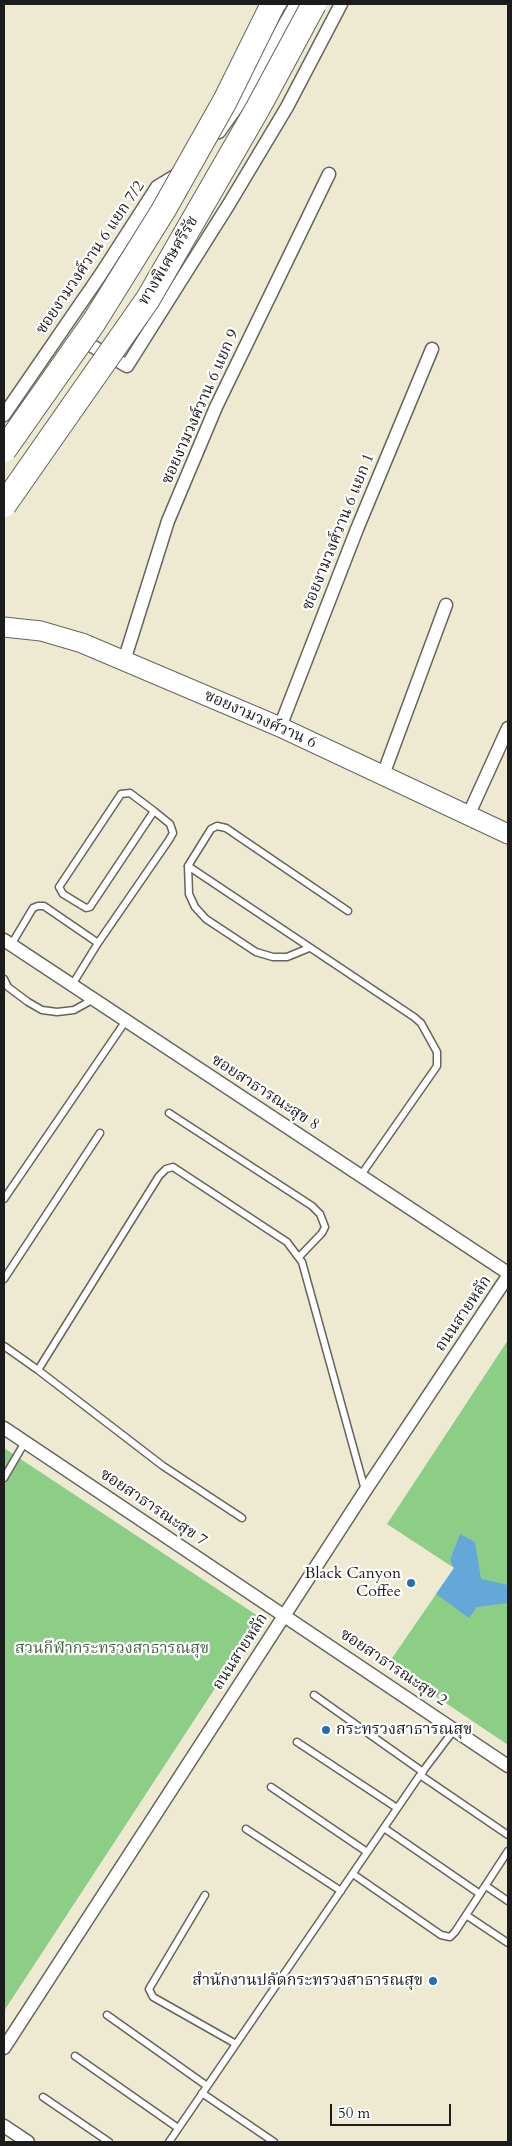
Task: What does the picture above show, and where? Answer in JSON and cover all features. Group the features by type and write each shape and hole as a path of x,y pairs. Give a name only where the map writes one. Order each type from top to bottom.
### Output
{"highway":[{"name":"ทางพิเศษศรีรัช","path":"4,450 94,322 162,211 225,100 273,4"},
{"name":"ทางพิเศษศรีรัช","path":"4,505 148,299 258,108 314,4"}],"street":[{"name":"ซอยงามวงศ์วาน 6 แยก 7/2","path":"4,415 63,330 157,187 202,158 239,104 296,4"},
{"path":"63,330 127,366 229,204 282,115 341,4"},
{"name":"ซอยงามวงศ์วาน 6 แยก 9","path":"124,661 168,521 201,442 234,367 329,174"},
{"name":"ซอยงามวงศ์วาน 6 แยก 1","path":"280,727 357,529 432,349"},
{"path":"382,775 446,605"},
{"name":"ซอยงามวงศ์วาน 6","path":"4,627 59,635 124,661 280,727 508,834"},
{"path":"468,816 508,728"},
{"name":"ซอยสาธารณะสุข 8","path":"7,942 125,1022 361,1175 508,1275"},
{"name":"ถนนสายหลัก","path":"4,2048 365,1491 508,1275"},
{"name":"ซอยสาธารณะสุข 7","path":"4,1428 285,1615"},
{"name":"ซอยสาธารณะสุข 2","path":"285,1615 508,1766"},
{"path":"4,2126 28,2142"}],"lane":[{"path":"72,986 98,943 173,833 170,824 154,811 130,793 121,794 59,887 63,894 86,908 90,907 154,811"},
{"path":"309,948 287,957 256,952 206,919 195,907 189,894 188,866 211,829 217,826 226,828 348,911"},
{"path":"188,866 421,1023 437,1052 437,1066 361,1175"},
{"path":"7,942 33,908 44,906 98,943"},
{"path":"4,978 8,987 42,1010 57,1012 74,1010 92,1000"},
{"path":"4,1199 125,1022"},
{"path":"169,1113 312,1206 320,1214 325,1226 322,1233 299,1257"},
{"path":"4,1279 100,1133"},
{"path":"38,1370 159,1176 166,1169 173,1167 287,1242 302,1262 365,1491"},
{"path":"4,1346 163,1466 242,1518"},
{"path":"4,1478 25,1442"},
{"path":"314,1694 508,1835"},
{"path":"169,2142 421,1773 454,1730"},
{"path":"297,1742 398,1808"},
{"path":"271,1787 367,1852"},
{"path":"384,1828 480,1894"},
{"path":"246,1829 340,1891"},
{"path":"353,1874 446,1938 452,1935 508,1852"},
{"path":"486,1886 508,1901"},
{"path":"205,1895 149,1989 153,1997 236,2044"},
{"path":"466,1915 508,1943"},
{"path":"107,2014 207,2086"},
{"path":"75,2056 178,2128"},
{"path":"202,2094 274,2142"},
{"path":"43,2097 109,2142"}],"green space":[{"path":"508,1340 508,1745 388,1664 454,1568 387,1524"},
{"name":"สวนกีฬากระทรวงสาธารณสุข","path":"4,1448 261,1618 4,2011"}],"water":[{"path":"460,1534 475,1542 481,1579 508,1585 508,1603 477,1607 469,1618 436,1594 454,1568 450,1560"}],"place":[{"name":"Black Canyon Coffee","path":"411,1583"},
{"name":"กระทรวงสาธารณสุข","path":"326,1730"},
{"name":"สำนักงานปลัดกระทรวงสาธารณสุข","path":"433,1981"}]}
